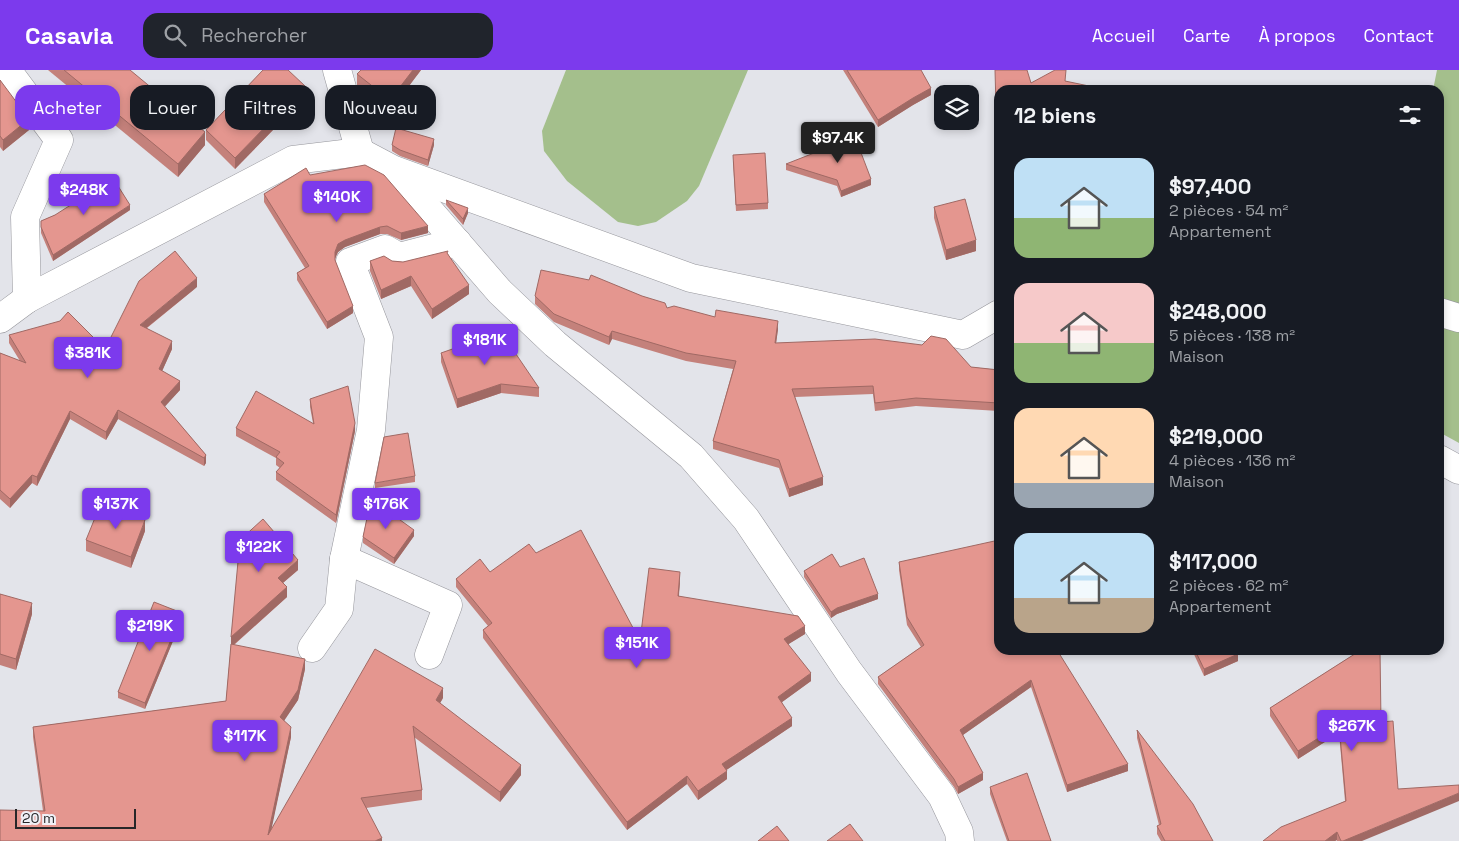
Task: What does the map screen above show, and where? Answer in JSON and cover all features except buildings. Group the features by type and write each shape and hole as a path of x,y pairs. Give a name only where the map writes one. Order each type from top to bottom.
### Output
{"street":[{"path":"7,70 59,140 25,217 26,299"},
{"path":"337,70 360,152"},
{"path":"0,320 26,299 293,160 360,152 394,170 691,278 963,335 994,339"},
{"path":"394,170 500,292 548,337 692,456 746,519 849,672 942,796 960,841"},
{"path":"312,648 339,608 344,559 372,430 379,337 350,262 384,249 399,257 456,242"},
{"path":"1444,314 1459,318"},
{"path":"963,335 994,317"},
{"path":"1444,462 1459,470"},
{"path":"344,559 448,605 429,655"}],"green space":[{"path":"566,70 748,70 699,186 687,201 656,222 638,226 618,222 567,181 544,151 542,131"},
{"path":"1437,70 1459,70 1459,443 1444,435 1444,85 1434,85"}]}
